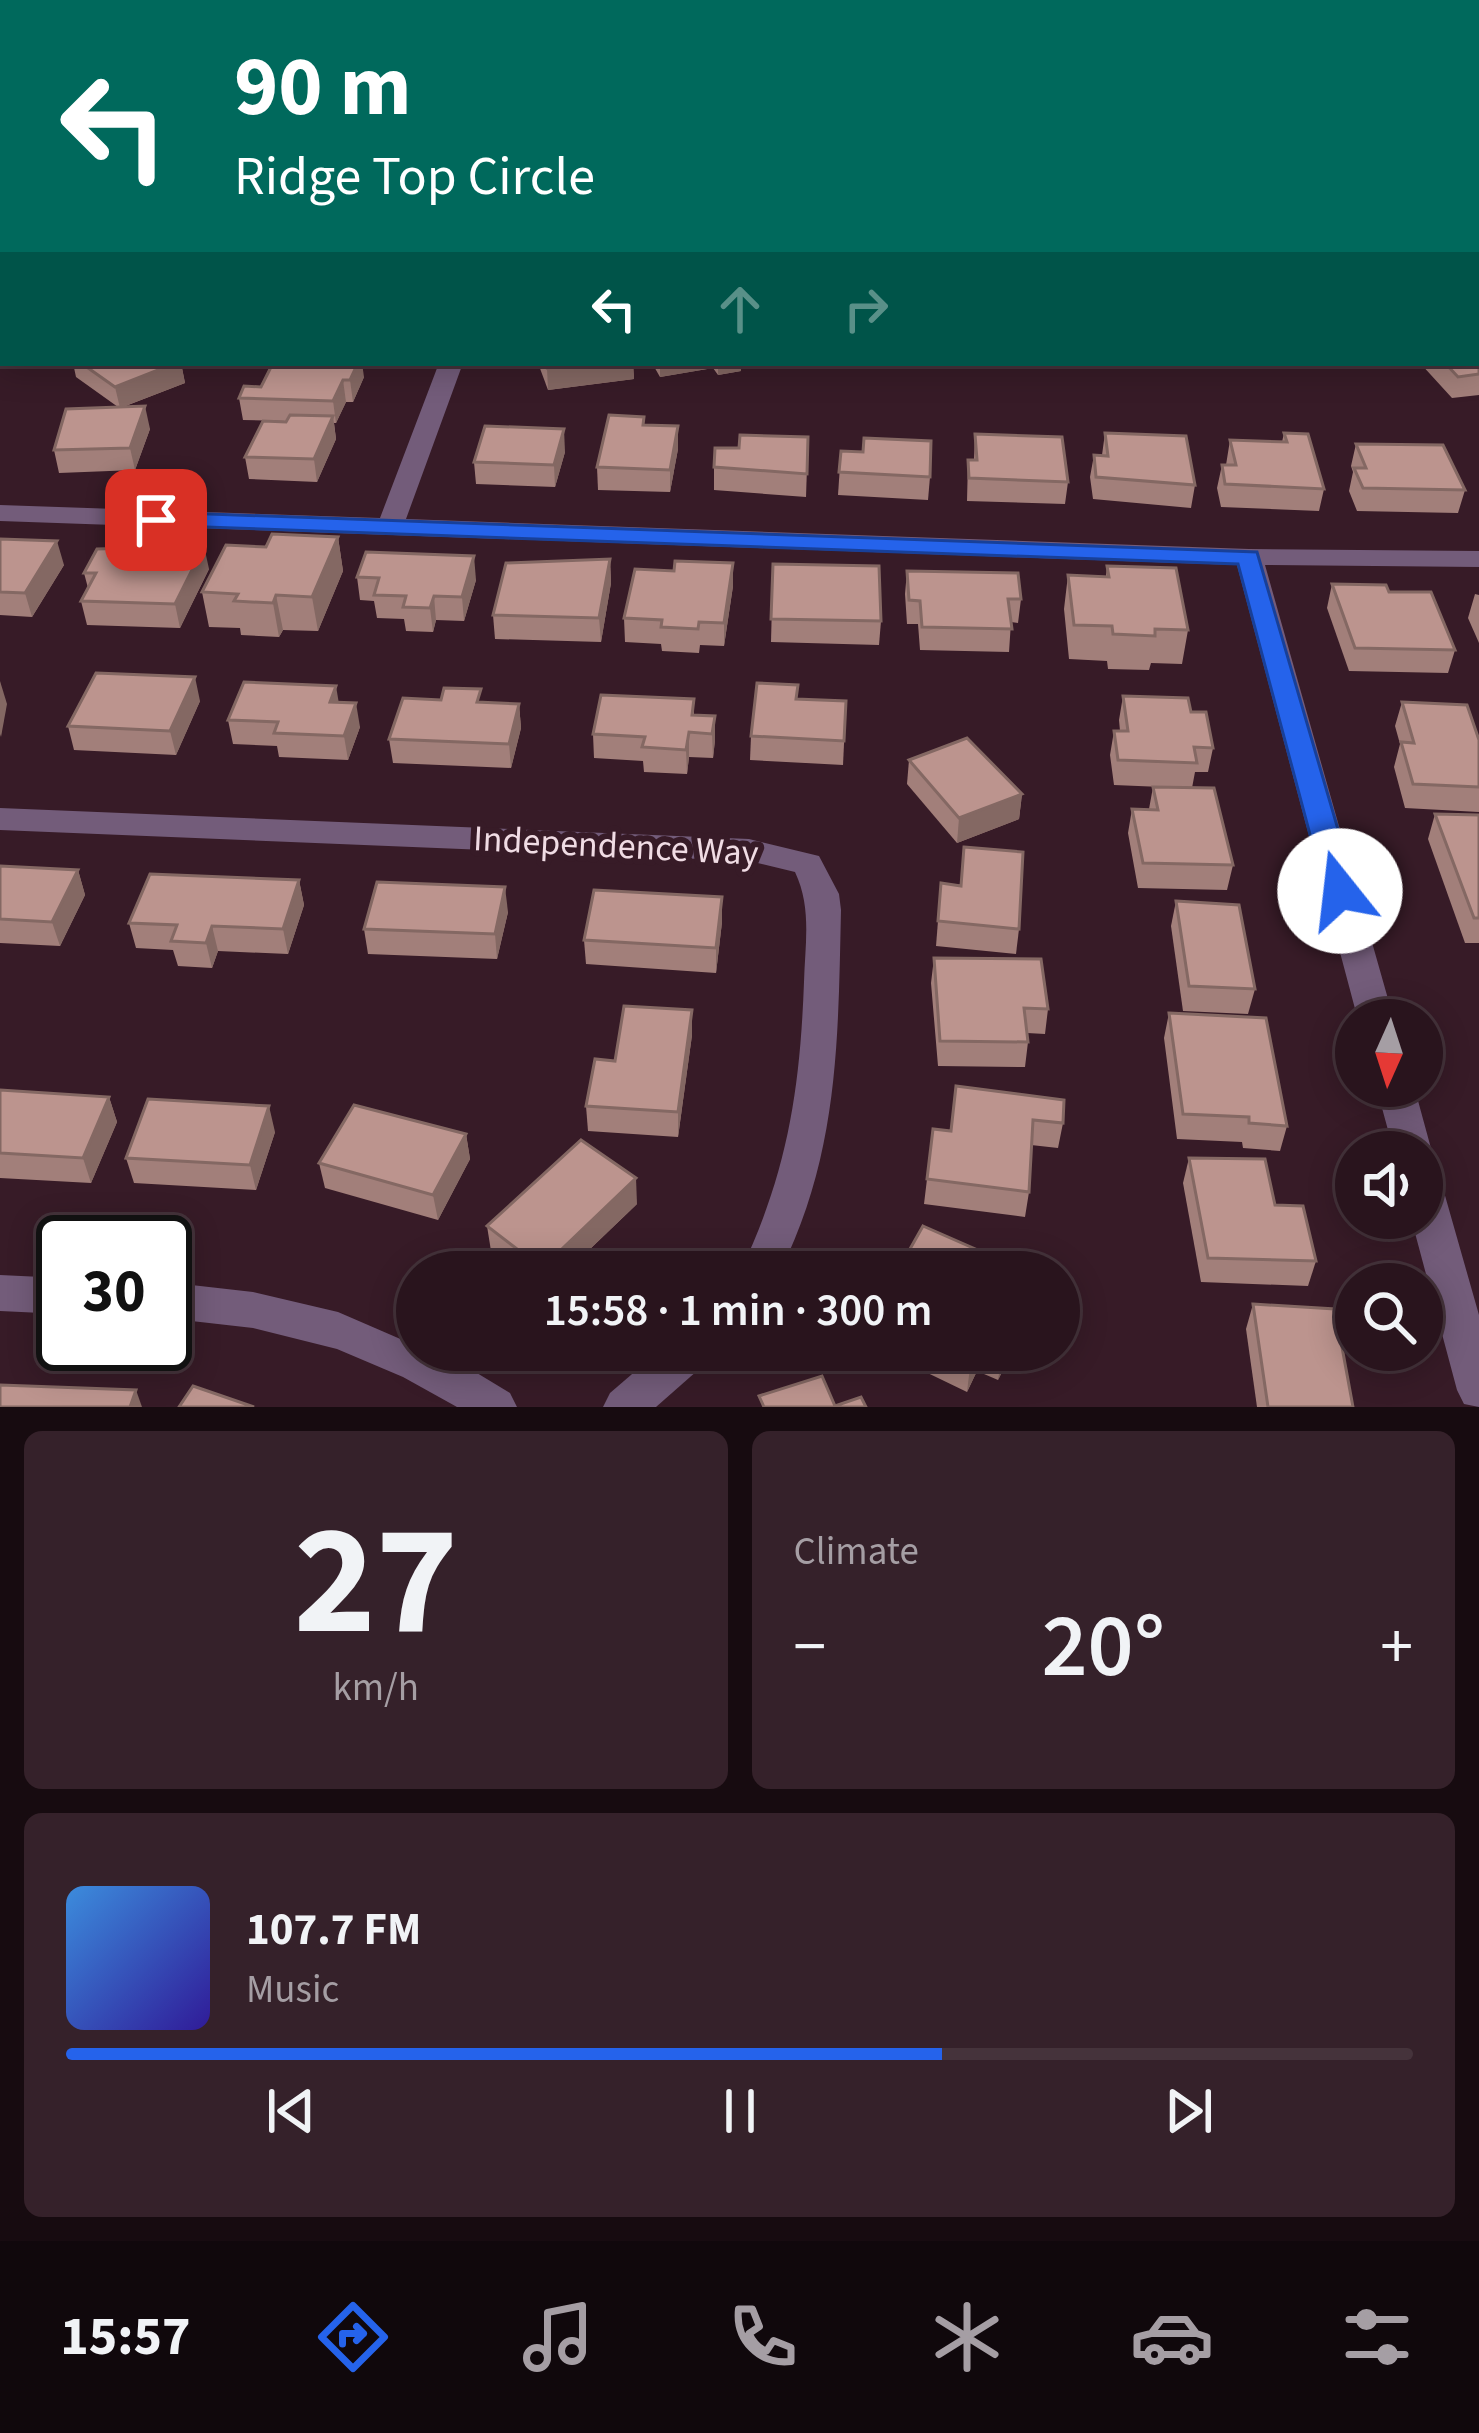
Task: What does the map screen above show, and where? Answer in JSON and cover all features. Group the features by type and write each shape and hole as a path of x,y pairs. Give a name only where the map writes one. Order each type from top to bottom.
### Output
{"street":[{"path":"390,528 450,366"},
{"path":"0,513 1249,557 1479,559"},
{"path":"1249,557 1370,999"},
{"name":"Independence Way","path":"0,819 749,850 806,864 822,894 824,910 812,1122 797,1199 771,1251"},
{"path":"1437,1239 1479,1390"},
{"path":"0,1293 36,1294"},
{"path":"192,1303 269,1311 343,1331 443,1374 494,1407"},
{"path":"625,1407 667,1371"}],"building":[{"path":"85,366 168,366 115,387"},
{"path":"272,366 357,366 333,401 239,398 244,386 261,387"},
{"path":"1448,366 1479,366 1479,374 1458,377"},
{"path":"145,406 130,448 54,450 66,409"},
{"path":"290,415 333,416 314,459 245,457 263,421 286,422"},
{"path":"609,415 644,417 643,425 678,426 670,470 597,467"},
{"path":"485,426 564,429 554,465 474,462"},
{"path":"1105,433 1186,436 1195,485 1096,477 1094,455 1108,456"},
{"path":"1284,433 1308,434 1324,489 1225,484 1222,465 1236,465 1230,440 1287,442"},
{"path":"975,434 1062,437 1068,482 969,478 968,460 977,460"},
{"path":"740,435 808,437 807,474 714,467 715,448 739,448"},
{"path":"864,438 931,441 930,477 839,472 841,451 863,452"},
{"path":"1356,444 1443,445 1465,490 1363,488 1354,468 1366,468"},
{"path":"272,534 338,537 312,597 276,595 273,603 234,601 238,594 202,592 226,545 266,547"},
{"path":"0,539 57,541 25,593 0,592"},
{"path":"204,546 175,604 81,601 96,573 84,573 97,549"},
{"path":"366,552 474,556 462,597 434,596 430,608 403,607 406,596 374,595 379,578 357,577"},
{"path":"610,559 599,618 493,615 506,563"},
{"path":"675,561 733,563 724,623 699,622 698,629 661,627 662,620 624,618 635,569 674,571"},
{"path":"773,564 879,566 881,621 771,619"},
{"path":"1107,566 1176,568 1188,630 1155,629 1155,636 1113,634 1112,626 1074,625 1068,575 1109,577"},
{"path":"907,571 1018,573 1021,599 1008,599 1012,629 922,627 920,601 909,600"},
{"path":"1332,584 1431,592 1455,650 1355,648"},
{"path":"96,673 195,677 170,731 68,726"},
{"path":"244,682 336,686 330,702 356,703 344,736 274,733 278,722 228,720"},
{"path":"757,683 798,685 796,699 846,701 844,741 751,736"},
{"path":"444,688 481,689 477,702 519,704 509,744 389,739 403,698 441,700"},
{"path":"601,695 694,699 692,715 715,716 712,734 689,732 686,750 642,747 645,737 593,734"},
{"path":"1123,696 1188,698 1191,712 1206,712 1213,748 1194,747 1197,763 1118,760 1114,731 1128,731"},
{"path":"1402,702 1467,705 1479,740 1479,787 1413,784 1401,742 1414,743"},
{"path":"967,738 1022,794 959,818 909,760"},
{"path":"1153,787 1214,788 1233,865 1143,863 1132,809 1158,810"},
{"path":"1435,814 1479,815 1479,918 1474,918"},
{"path":"964,847 1023,852 1019,929 938,921 941,883 961,886"},
{"path":"0,866 78,870 52,922 0,919"},
{"path":"150,874 299,880 283,929 212,926 206,943 171,941 177,925 129,923"},
{"path":"377,882 505,887 495,934 364,929"},
{"path":"594,890 722,897 716,948 584,940"},
{"path":"1176,901 1239,905 1255,989 1189,986"},
{"path":"934,958 1041,959 1048,1009 1024,1008 1028,1042 940,1041"},
{"path":"624,1006 692,1010 678,1112 586,1106 595,1059 615,1061"},
{"path":"1169,1013 1266,1018 1287,1126 1249,1123 1249,1117 1183,1114"},
{"path":"956,1086 1064,1100 1063,1123 1033,1120 1029,1192 927,1179 933,1129 951,1131"},
{"path":"0,1090 109,1097 83,1158 0,1153"},
{"path":"148,1099 269,1106 250,1165 126,1158"},
{"path":"354,1105 466,1134 433,1195 319,1163"},
{"path":"581,1140 636,1178 560,1251 520,1251 487,1226"},
{"path":"1189,1158 1265,1159 1275,1205 1303,1206 1316,1261 1208,1258"},
{"path":"923,1226 980,1251 909,1251"},
{"path":"1253,1304 1335,1309 1335,1371 1346,1371 1353,1407 1268,1407"},
{"path":"822,1376 835,1406 861,1397 866,1407 764,1407 759,1396"},
{"path":"0,1385 136,1390 130,1407 0,1407"},
{"path":"193,1386 254,1407 179,1407"}],"route":[{"path":"156,520 1249,557 1340,891"}]}
